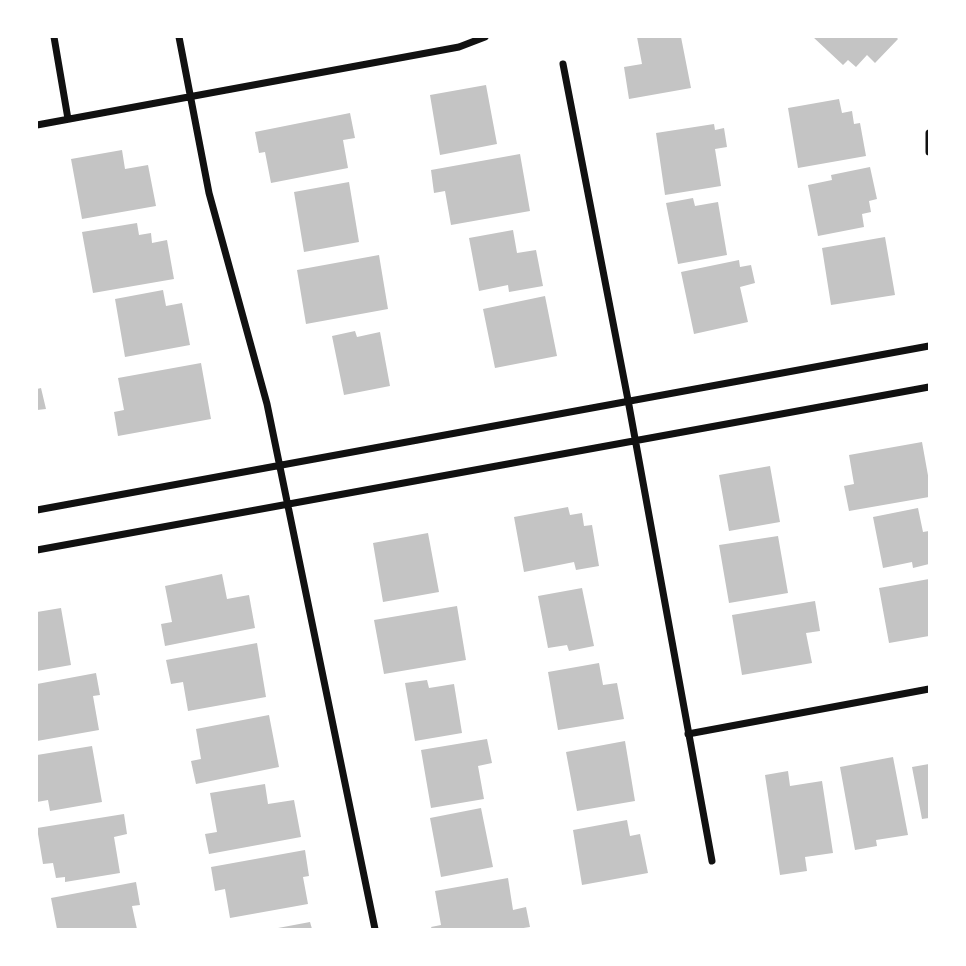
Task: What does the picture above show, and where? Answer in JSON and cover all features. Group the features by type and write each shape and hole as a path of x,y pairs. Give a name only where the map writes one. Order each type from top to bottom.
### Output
{"street":[{"path":"54,37 68,119"},
{"path":"179,37 209,193 259,370 375,929"},
{"path":"37,125 459,47 485,37"},
{"path":"562,64 636,441 712,861"},
{"path":"929,133 929,152"},
{"path":"37,510 929,346"},
{"path":"37,550 929,387"},
{"path":"688,734 929,689"}],"building":[{"path":"637,37 681,37 691,88 629,99 624,67 642,64"},
{"path":"813,37 898,39 875,63 867,55 856,67 848,60 843,65"},
{"path":"486,85 497,144 440,155 430,95"},
{"path":"839,99 842,113 852,111 854,124 860,123 866,156 798,168 788,108"},
{"path":"350,113 355,138 343,140 348,168 271,183 265,152 259,153 255,132"},
{"path":"714,124 715,130 724,128 727,147 715,149 721,186 665,195 656,133"},
{"path":"122,150 125,169 148,165 156,206 82,219 71,159"},
{"path":"520,154 530,211 451,225 445,191 434,193 431,170"},
{"path":"870,167 877,199 869,201 871,212 862,214 864,227 818,236 808,185 832,180 831,175"},
{"path":"349,182 359,242 304,252 294,192"},
{"path":"693,198 695,206 718,202 727,255 678,264 666,203"},
{"path":"137,223 139,235 151,233 152,243 167,240 174,279 93,293 82,232"},
{"path":"513,230 517,253 536,250 543,286 509,292 508,285 479,291 469,238"},
{"path":"885,237 895,295 831,305 822,248"},
{"path":"379,255 388,309 306,324 297,270"},
{"path":"739,260 740,267 751,265 755,283 740,287 748,322 694,334 681,272"},
{"path":"163,290 166,306 182,303 190,345 125,357 115,299"},
{"path":"545,296 557,356 495,368 483,309"},
{"path":"355,331 357,337 380,332 390,386 344,395 332,336"},
{"path":"201,363 211,419 118,436 114,412 124,410 118,378"},
{"path":"41,388 46,409 37,410 37,389"},
{"path":"922,442 929,497 849,511 844,486 854,484 849,455"},
{"path":"770,466 780,522 729,531 719,475"},
{"path":"568,507 570,515 582,513 584,526 592,525 599,566 576,570 574,562 524,572 514,517"},
{"path":"918,508 923,532 929,531 929,564 913,568 912,562 883,568 873,517"},
{"path":"428,533 439,592 383,602 373,543"},
{"path":"778,536 788,593 729,603 719,545"},
{"path":"222,574 227,599 249,595 255,628 165,646 161,624 172,622 165,586"},
{"path":"929,579 929,636 889,643 879,588"},
{"path":"582,588 594,646 569,651 567,645 548,648 538,596"},
{"path":"815,601 820,631 806,633 812,663 742,675 732,615"},
{"path":"457,606 466,660 384,674 374,620"},
{"path":"61,608 71,665 37,671 37,612"},
{"path":"257,643 266,697 188,711 183,682 171,684 166,660"},
{"path":"599,663 603,685 617,683 624,719 558,730 548,672"},
{"path":"96,673 100,695 93,696 99,730 37,741 37,684"},
{"path":"427,680 429,688 454,684 462,733 415,741 405,683"},
{"path":"269,715 279,767 196,784 191,761 201,759 196,729"},
{"path":"487,739 492,763 478,766 484,799 431,808 421,750"},
{"path":"625,741 635,801 577,811 566,752"},
{"path":"92,746 102,802 50,811 48,800 37,802 37,755"},
{"path":"893,757 908,835 876,840 877,846 855,850 840,767"},
{"path":"929,764 929,818 922,819 912,767"},
{"path":"788,771 790,786 822,781 833,853 805,857 807,871 780,875 765,775"},
{"path":"265,784 268,804 294,800 301,837 209,854 205,834 217,832 210,793"},
{"path":"481,808 493,867 441,877 430,818"},
{"path":"124,814 127,834 114,837 120,873 65,882 65,877 56,878 53,863 43,864 37,828"},
{"path":"627,820 630,836 640,834 648,873 582,885 573,830"},
{"path":"305,850 309,876 303,877 308,904 230,918 225,889 215,891 211,867"},
{"path":"508,878 513,910 526,907 530,927 432,929 431,927 441,925 435,891"},
{"path":"136,882 140,905 132,906 137,929 57,929 51,898"},
{"path":"310,922 312,929 278,928"}]}
